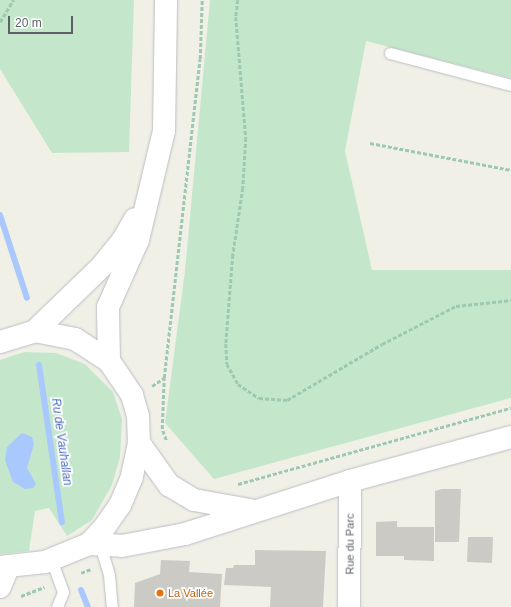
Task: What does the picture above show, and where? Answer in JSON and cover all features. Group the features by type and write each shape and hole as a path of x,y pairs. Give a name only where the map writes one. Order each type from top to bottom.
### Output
{"main road":[{"path":"109,361 108,307 138,240 152,187 164,132 166,0"},
{"path":"0,342 35,331 102,266 123,240 152,187"},
{"path":"35,331 75,339 109,361 132,394 138,416 139,443 132,477 120,505 94,545"},
{"path":"0,587 4,567 51,560 94,545 122,546 149,543 350,481 511,437"},
{"path":"139,443 169,485 175,489 194,500 254,511"},
{"name":"Rue du Parc","path":"349,607 350,481"}],"lane":[{"path":"390,53 511,85"},
{"path":"94,545 109,575 112,607"},
{"path":"51,560 63,592 57,607"}],"path":[{"path":"0,22 13,0"},
{"path":"168,447 162,429 164,378 200,59 202,0"},
{"path":"238,0 236,17 246,138 243,188 233,255 226,344 228,364 238,384 259,398 287,400 382,344 456,306 511,300"},
{"path":"370,143 511,170"},
{"path":"234,485 511,408"}],"green space":[{"path":"0,0 134,0 129,152 52,153 0,69"},
{"path":"210,0 511,0 511,78 366,41 345,151 372,270 511,270 511,398 214,479 165,423 185,271"},
{"path":"24,352 56,353 85,364 113,392 122,419 120,457 112,485 92,520 67,536 49,508 35,511 29,551 0,554 0,360"}],"water":[{"path":"22,433 32,437 34,444 27,468 36,484 33,488 25,489 13,482 5,460 7,447"}],"building":[{"path":"442,489 461,489 459,542 435,542 435,491"},
{"path":"397,521 397,527 434,527 434,561 404,560 404,556 376,556 376,522"},
{"path":"468,537 493,537 492,563 467,562"},
{"path":"255,550 326,551 323,607 270,607 271,587 224,585 226,568 233,568 234,565 255,565"},
{"path":"161,560 190,561 189,572 222,574 220,607 134,607 135,583 160,574"}],"waterway":[{"name":"Ru de Vauhallan","path":"0,215 27,298"},
{"name":"Ru de Vauhallan","path":"39,365 62,522"},
{"name":"Ru de Vauhallan","path":"81,590 88,607"}],"place":[{"name":"La Vallée","path":"160,593"}]}
